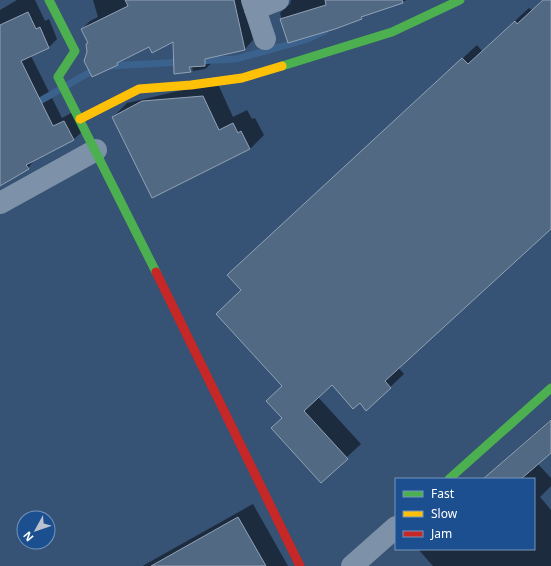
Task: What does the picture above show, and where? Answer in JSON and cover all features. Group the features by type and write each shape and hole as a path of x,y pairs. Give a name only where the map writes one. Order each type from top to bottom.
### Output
{"street":[{"path":"49,0 75,51 58,77 96,150 300,566"},
{"path":"265,39 254,4 278,0"},
{"path":"80,119 139,89 190,85 242,78 373,39 392,32 460,0"},
{"path":"0,203 96,150"},
{"path":"450,478 551,388"},
{"path":"352,566 395,528"}],"building":[{"path":"125,0 234,0 245,50 205,59 205,66 189,67 191,72 174,74 173,42 152,53 149,47 117,63 118,65 92,77 84,61 87,52 86,44 88,43 81,29 128,6"},
{"path":"325,0 402,0 403,3 361,17 362,19 335,29 288,43 280,19 326,5"},
{"path":"543,0 551,0 551,229 385,381 391,388 366,411 360,403 353,409 332,385 304,411 348,459 321,483 271,428 282,418 266,401 282,386 216,314 241,290 227,275 462,58 468,64 515,21 517,24"},
{"path":"28,12 36,29 40,27 49,48 21,61 53,126 64,121 74,140 26,165 29,169 0,186 0,25"},
{"path":"203,96 219,130 233,123 238,133 241,131 250,149 152,198 112,117 142,101"},
{"path":"551,420 551,453 522,478 484,478"},
{"path":"238,517 266,566 151,566"}],"waterway":[{"path":"197,61 236,59 305,40 325,31"},
{"path":"109,66 182,62"},
{"path":"33,105 97,68"}],"traffic: fast":[{"path":"49,0 75,51 58,77 156,272"},
{"path":"282,66 392,32 460,0"},
{"path":"450,478 551,388"}],"traffic: slow":[{"path":"80,119 139,89 191,85 242,78 282,66"}],"traffic: jam":[{"path":"156,272 300,566"}]}
